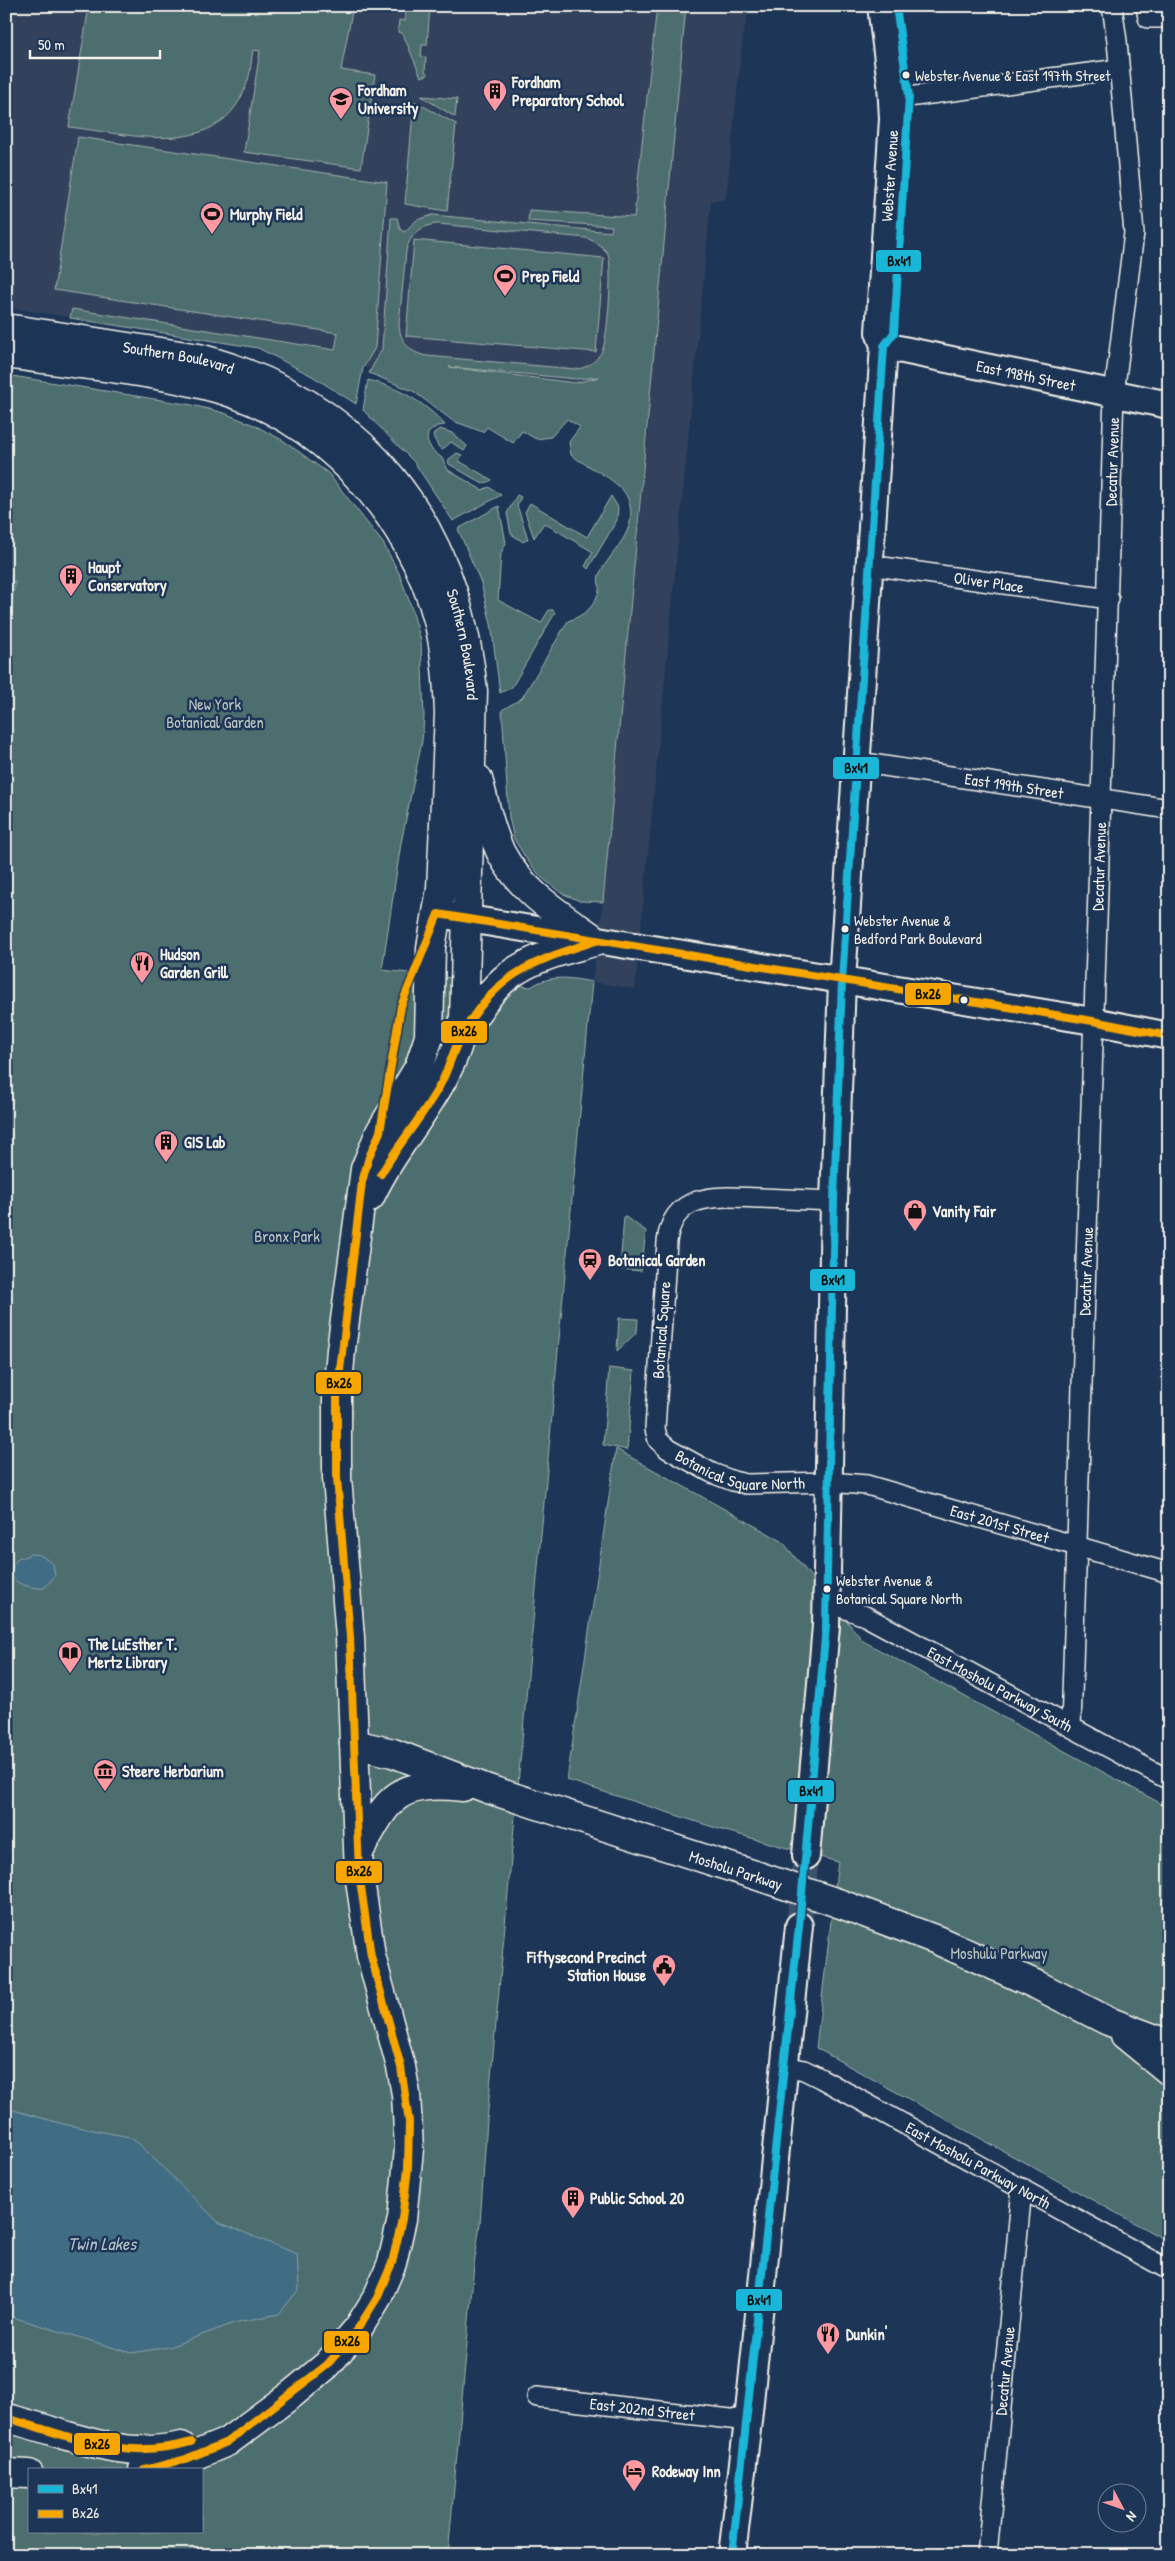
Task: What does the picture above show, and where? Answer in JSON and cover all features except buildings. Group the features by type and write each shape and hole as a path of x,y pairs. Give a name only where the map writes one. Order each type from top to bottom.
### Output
{"main road":[{"name":"Webster Avenue","path":"880,6 901,97"},
{"name":"Webster Avenue","path":"806,1856 827,1602 834,1201 842,981 858,762 884,346 880,332 901,97 896,6"},
{"name":"Southern Boulevard","path":"6,328 175,354 229,366 283,390 339,425 363,446 404,494 421,519 446,570 466,637 473,691 466,917 466,988 462,1034 440,1085 395,1150 357,1226"},
{"name":"East 198th Street","path":"884,346 1169,405"},
{"name":"Southern Boulevard","path":"6,354 177,379 209,386 239,396 274,412 320,442 344,463 381,504 404,538 418,566 439,624 445,655 449,714 441,890 431,948 429,1037 419,1067 389,1116 369,1157 362,1182 340,1350 336,1445 339,1505 348,1597 358,1856 371,1956 401,2066 406,2094 409,2149 402,2219 384,2283 368,2313 327,2365 277,2406 227,2442 186,2459 151,2468"},
{"path":"470,756 496,841 513,872 538,899 597,941"},
{"path":"438,914 466,917 644,949 1093,1021 1169,1036"},
{"path":"462,1034 484,1002 514,971 533,961 597,941"},
{"name":"Mosholu Parkway","path":"354,1744 393,1753 488,1789 838,1903 984,1961 1108,2021 1169,2044"},
{"path":"358,1856 381,1811 398,1794 417,1787 441,1784 488,1789"},
{"path":"732,2555 748,2421 799,1926"},
{"name":"Mosholu Parkway","path":"1108,2021 1169,2071"},
{"name":"Southern Boulevard","path":"6,2418 90,2444 143,2450 184,2445 277,2406"},
{"path":"6,2473 28,2474"}],"street":[{"name":"Decatur Avenue","path":"1071,1727 1100,799 1109,600 1114,394 1134,233 1112,6"},
{"path":"1146,6 1148,18 1169,18"},
{"path":"901,97 1118,69"},
{"name":"Oliver Place","path":"869,565 1109,600"},
{"name":"East 199th Street","path":"858,762 1169,809"},
{"name":"Botanical Square","path":"658,1440 655,1429 668,1232 671,1223 682,1210 696,1201 720,1197 834,1201"},
{"name":"Botanical Square North","path":"658,1440 668,1449 712,1473 733,1481 746,1484 829,1482"},
{"name":"East 201st Street","path":"829,1482 867,1485 1169,1573"},
{"name":"East Mosholu Parkway South","path":"827,1602 865,1616 1169,1780"},
{"name":"East Mosholu Parkway North","path":"785,2066 804,2070 822,2079 1169,2270"},
{"name":"Decatur Avenue","path":"987,2555 1022,2188"},
{"name":"East 202nd Street","path":"537,2397 748,2421"}],"shaded area":[{"name":"Fordham University","path":"6,6 750,6 743,35 726,199 711,201 635,989 592,982 603,902 649,419 258,348 6,307"}],"green space":[{"path":"89,6 353,6 341,70 375,75 361,168 244,152 260,51 253,50 248,80 236,106 218,123 197,133 173,137 147,137 69,127"},
{"path":"406,6 430,6 427,45 422,45 421,56 426,57 425,71 428,75 421,77 403,34 398,32 399,20 405,21"},
{"path":"657,6 686,6 603,902 580,901 561,893 541,877 527,860 514,839 509,818 502,710 522,698 568,621 578,617 590,608 596,599 599,592 599,575 627,531 631,510 628,499 612,480 571,455 569,442 580,427 567,419 551,437 536,439 522,431 513,443 487,427 483,432 453,421 413,391 369,373 382,349 391,218 397,218 400,229 404,232 417,220 433,215 611,232 612,226 528,221 529,210 634,217","holes":["438,224 586,238 601,246 608,254 610,286 604,344 597,358 591,364 575,369 427,356 421,355 407,346 401,336 399,324 406,251 410,240 417,232 426,226","449,367 576,379 599,377 575,383"]},
{"path":"421,96 457,99 455,117"},
{"path":"414,101 456,124 447,211 405,204"},
{"name":"Murphy Field","path":"78,137 387,182 375,348 363,368 356,404 312,376 258,348 70,318 72,309 335,350 338,333 54,290"},
{"name":"Prep Field","path":"414,240 604,258 596,352 406,336"},
{"name":"New York Botanical Garden","path":"6,375 192,405 224,413 254,425 284,441 328,473 383,543 399,573 421,641 424,717 422,741 401,843 382,970 531,987 545,980 561,978 592,982 487,2120 480,2224 474,2265 448,2555 6,2555"},
{"path":"368,380 400,391 429,409 445,425 437,426 428,433 427,441 432,450 442,458 448,470 482,490 489,487 501,495 453,521 414,462 363,410"},
{"path":"440,429 452,433 467,446 464,451 451,442 442,450 433,436"},
{"path":"457,453 462,455 459,461 492,480 483,484 449,464 448,460"},
{"path":"517,495 521,497 517,505 528,539 523,542 511,534 507,513"},
{"path":"611,496 618,507 617,520 588,569 585,566 593,552 544,523 534,538 525,512 530,503 587,537"},
{"path":"499,506 506,543 501,553 498,600 541,623 549,610 553,610 555,613 512,687 500,693 491,624 481,583 458,529"},
{"path":"624,1216 646,1231 641,1271 620,1269"},
{"path":"619,1318 638,1319 637,1332 617,1351"},
{"path":"609,1368 634,1371 627,1450 603,1445"},
{"name":"Moshulu Parkway","path":"616,1449 782,1541 863,1641 1169,1808 1169,2242 816,2048 838,1862 722,1830 567,1780"}],"water":[{"path":"6,576 11,576 10,581 15,582 11,609 8,609 7,614"},
{"path":"30,1554 40,1555 53,1564 55,1576 44,1588 21,1584 12,1577 11,1573 14,1563 19,1557 22,1558"},
{"name":"Twin Lakes","path":"6,2108 63,2124 129,2137 139,2144 218,2222 297,2254 299,2289 279,2314 237,2322 169,2347 131,2353 6,2315"}],"tunnel":[{"path":"799,1926 806,1856"}],"transit line":[{"name":"Bx41","path":"732,2555 799,1926 826,1626 834,1201 842,981 884,346 894,333 909,96 896,6"},
{"name":"Bx26","path":"152,2468 186,2459 227,2442 327,2365 359,2327 377,2298 392,2263 402,2219 408,2168 409,2122 401,2067 371,1956 359,1873 350,1637 337,1478 337,1396 362,1182 369,1157 380,1132 401,1006 438,914 1093,1021 1169,1036"},
{"name":"Bx26","path":"381,1174 443,1080 459,1040 485,1000 500,986 533,964 596,941"},
{"name":"Bx26","path":"6,2418 75,2439 120,2448 166,2447 191,2442"}],"place":[{"name":"Webster Avenue & East 197th Street","path":"906,75"},
{"name":"Fordham Preparatory School","path":"495,112"},
{"name":"Fordham University","path":"341,120"},
{"name":"Murphy Field","path":"212,235"},
{"name":"Prep Field","path":"505,297"},
{"name":"Haupt Conservatory","path":"71,597"},
{"name":"Webster Avenue & Bedford Park Boulevard","path":"845,929"},
{"name":"Hudson Garden Grill","path":"142,984"},
{"name":"GIS Lab","path":"166,1163"},
{"name":"Vanity Fair","path":"915,1232"},
{"name":"Botanical Garden","path":"590,1281"},
{"name":"Webster Avenue & Botanical Square North","path":"827,1589"},
{"name":"The LuEsther T. Mertz Library","path":"70,1674"},
{"name":"Steere Herbarium","path":"105,1792"},
{"name":"Fiftysecond Precinct Station House","path":"664,1987"},
{"name":"Public School 20","path":"573,2219"},
{"name":"Dunkin'","path":"828,2355"},
{"name":"Rodeway Inn","path":"634,2492"}],"park label":[{"name":"Bronx Park","path":"287,1236"}]}
